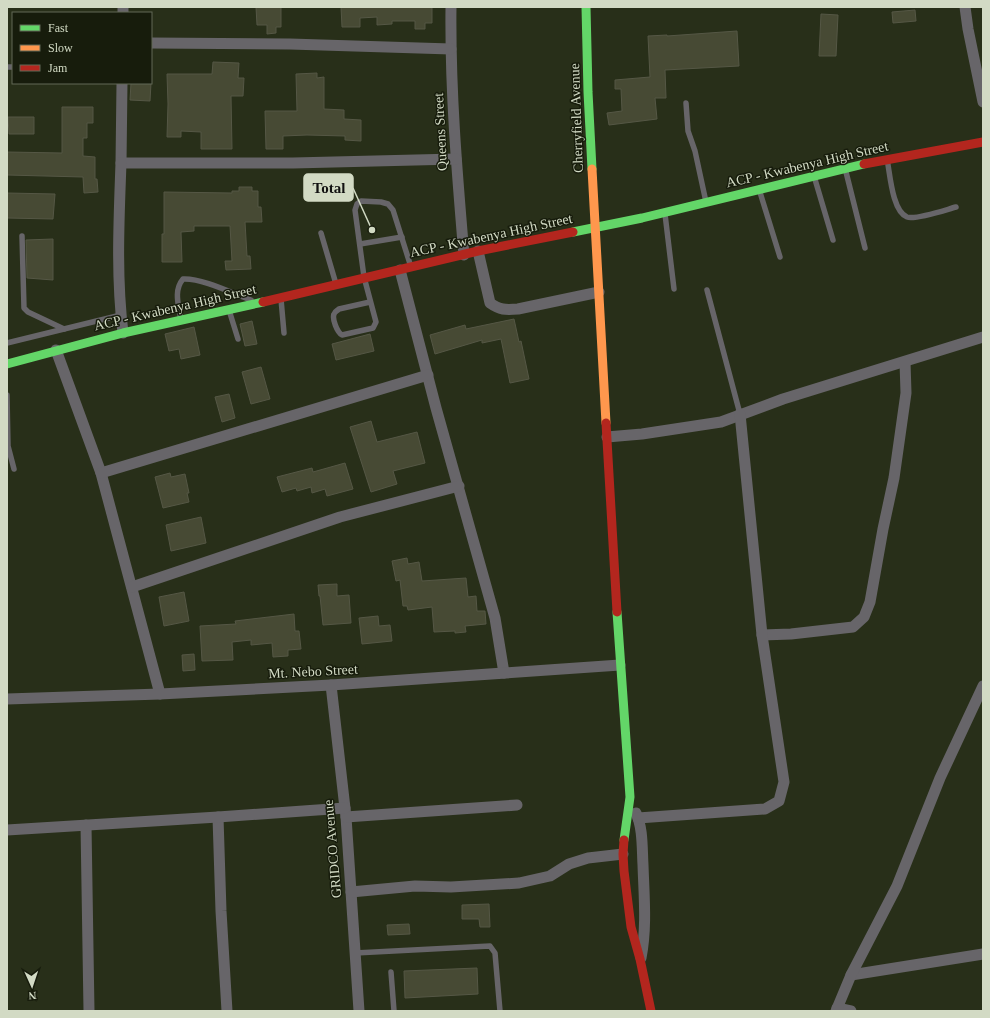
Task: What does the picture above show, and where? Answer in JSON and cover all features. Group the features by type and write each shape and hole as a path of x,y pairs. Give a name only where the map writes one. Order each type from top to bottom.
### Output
{"main road":[{"name":"Cherryfield Avenue","path":"586,7 588,92 595,227 620,665 630,797 623,854 624,871 631,927 640,959 651,1011"},
{"name":"ACP - Kwabenya High Street","path":"7,364 123,333 229,310 478,251 665,212 844,168 983,142"}],"street":[{"name":"Queens Street","path":"451,7 451,49 456,159 464,255"},
{"path":"965,7 983,102"},
{"path":"152,43 290,44 451,49"},
{"path":"122,84 118,261 123,333"},
{"path":"121,162 293,163 456,159"},
{"path":"478,251 490,303 498,308 508,310 518,309 599,292"},
{"path":"400,270 495,618 504,673"},
{"path":"607,437 703,426 721,422 782,399 983,337"},
{"path":"56,350 101,473 160,694"},
{"path":"762,635 791,634 853,628 864,617 870,602 894,478 906,393 905,362"},
{"path":"101,473 428,376"},
{"path":"638,818 765,809 779,801 784,782 762,635 740,414"},
{"path":"132,587 340,517 459,486"},
{"name":"Mt. Nebo Street","path":"7,698 160,694 331,685 620,665"},
{"name":"GRIDCO Avenue","path":"331,685 345,812 359,1011"},
{"path":"852,1011 837,1010 852,975 897,886 940,778 983,686"},
{"path":"630,797 638,818 642,847 645,912 643,944 640,959"},
{"path":"7,830 218,817 517,805"},
{"path":"218,817 221,911 228,1011"},
{"path":"86,825 89,1011"},
{"path":"351,892 416,886 451,887 519,883 550,876 569,864 588,858 623,854"},
{"path":"852,975 983,954"}],"lane":[{"path":"686,102 688,131 695,151 706,202"},
{"path":"887,159 896,203 900,212 908,217 924,216 956,207"},
{"path":"844,168 866,248"},
{"path":"814,176 833,240"},
{"path":"759,189 780,257"},
{"path":"370,302 339,309 335,312 333,316 339,333 342,335 374,326 376,322 364,277 354,210 357,204 361,201 381,202 388,204 393,210 411,267"},
{"path":"665,212 674,288"},
{"path":"321,233 336,284"},
{"path":"22,236 24,308 28,312 64,329"},
{"path":"360,244 402,237"},
{"path":"181,321 177,293 178,285 183,279 191,278 258,303"},
{"path":"706,290 740,414"},
{"path":"281,297 284,333"},
{"path":"229,310 238,339"},
{"path":"7,343 121,315"},
{"path":"7,395 8,446 14,469"},
{"path":"355,953 490,946 495,953 500,1011"},
{"path":"391,972 394,1011"}],"building":[{"path":"256,7 281,7 281,27 276,27 276,33 267,34 267,25 257,25"},
{"path":"341,7 432,7 432,23 425,23 425,29 415,29 415,21 392,21 392,24 377,25 377,17 360,18 360,27 342,27"},
{"path":"915,10 916,21 893,23 892,12"},
{"path":"821,14 838,15 836,56 819,56"},
{"path":"737,31 739,66 665,70 666,98 655,98 657,119 609,125 607,113 622,111 621,89 615,89 615,80 650,77 648,36"},
{"path":"213,62 239,63 238,78 244,78 243,96 231,96 232,149 201,149 201,132 181,131 181,137 167,137 167,74 212,74"},
{"path":"317,73 317,78 324,77 324,109 344,110 344,119 361,120 361,141 345,140 345,136 283,136 283,149 266,149 265,111 297,111 296,74"},
{"path":"131,84 151,84 150,101 130,100"},
{"path":"62,107 93,107 93,123 87,123 87,138 83,138 83,156 95,157 95,179 97,179 98,192 84,193 83,177 7,175 7,152 62,153"},
{"path":"8,117 34,117 34,134 9,134"},
{"path":"239,187 252,187 252,191 258,191 258,207 261,207 262,222 245,222 247,256 250,256 251,269 226,270 225,261 232,261 230,226 194,226 194,231 181,232 182,262 162,262 164,192 232,193 232,191 239,191"},
{"path":"7,193 55,194 53,219 7,218"},
{"path":"53,239 53,280 27,278 26,240"},
{"path":"514,319 519,342 521,341 529,379 510,383 501,339 482,343 482,340 435,354 430,335 465,325 466,329"},
{"path":"252,321 257,344 245,346 240,324"},
{"path":"194,327 200,355 181,359 179,349 169,351 165,334"},
{"path":"370,334 374,351 336,360 332,344"},
{"path":"261,367 270,399 251,404 242,372"},
{"path":"229,394 235,418 222,422 215,397"},
{"path":"371,421 377,442 417,432 425,463 393,471 397,484 371,492 350,427"},
{"path":"345,463 353,489 327,496 325,489 312,493 311,487 297,491 296,488 282,492 277,477 312,468 313,472"},
{"path":"170,473 171,477 185,474 189,493 187,493 189,502 163,508 155,477"},
{"path":"201,517 206,543 171,551 166,525"},
{"path":"407,558 408,564 419,562 422,581 466,578 468,597 476,596 477,611 485,611 486,624 465,626 466,632 434,632 432,607 408,610 407,606 403,606 400,580 396,581 392,561"},
{"path":"337,584 337,596 349,595 351,623 323,625 318,585"},
{"path":"184,592 189,621 164,626 159,597"},
{"path":"294,614 295,631 299,631 301,649 288,650 288,656 273,657 272,643 251,645 251,640 232,642 233,660 202,661 200,626 236,624 235,621"},
{"path":"378,616 379,626 390,625 392,641 362,644 359,618"},
{"path":"194,654 195,670 183,671 182,655"},
{"path":"489,904 490,927 480,927 479,919 462,919 462,905"},
{"path":"409,924 410,934 388,935 387,925"},
{"path":"477,968 478,994 405,998 404,971"}],"traffic: fast":[{"path":"586,7 592,169"},
{"path":"573,232 642,218 864,164"},
{"path":"7,364 123,333 263,302"},
{"path":"617,612 630,797 624,840"}],"traffic: slow":[{"path":"592,169 606,423"}],"traffic: jam":[{"path":"864,164 983,142"},
{"path":"263,302 478,251 573,232"},
{"path":"606,423 617,612"},
{"path":"624,840 624,871 631,927 640,959 651,1011"}],"place":[{"name":"Total","path":"372,230"}]}
